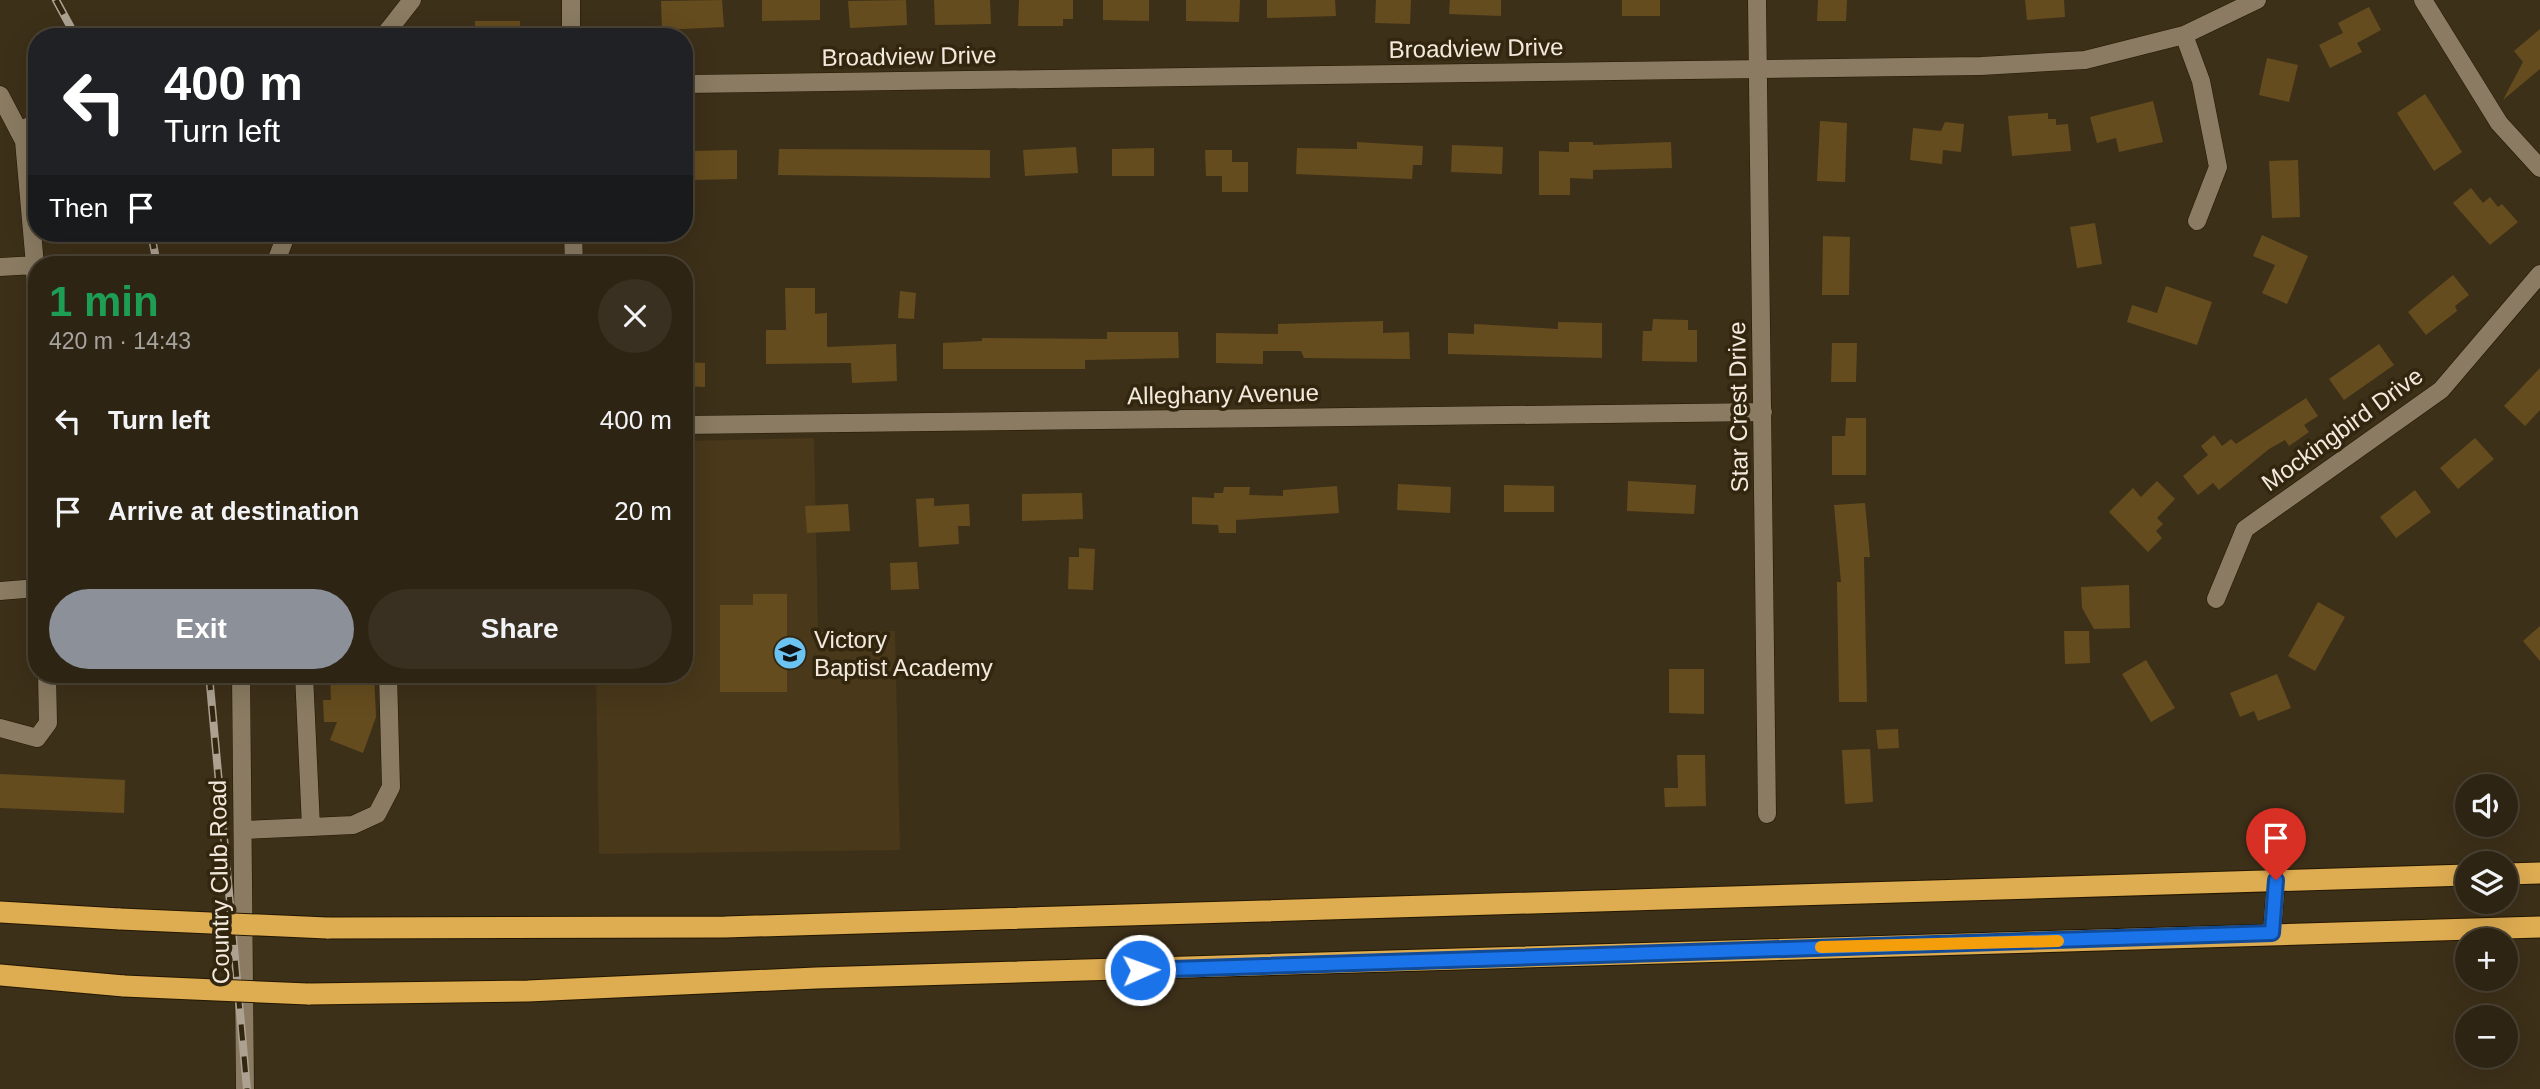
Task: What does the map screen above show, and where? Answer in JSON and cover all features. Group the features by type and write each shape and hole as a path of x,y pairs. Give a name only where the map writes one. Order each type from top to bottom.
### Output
{"highway":[{"path":"2518,874 2540,873"},
{"path":"0,912 327,928 725,927 2455,875"},
{"path":"0,906 47,915"},
{"path":"0,975 124,986 307,994 515,992 816,978 2540,927"},
{"path":"0,985 95,984"}],"street":[{"path":"390,28 412,0"},
{"path":"571,0 571,28"},
{"name":"Star Crest Drive","path":"1757,0 1767,814"},
{"name":"Broadview Drive","path":"693,84 1981,66 2085,60 2184,35 2257,0"},
{"path":"2423,0 2498,123 2540,168"},
{"path":"2184,35 2201,81 2218,167 2197,221"},
{"path":"0,95 24,141 28,186"},
{"path":"20,130 28,127"},
{"path":"0,267 28,265"},
{"name":"Mockingbird Drive","path":"2216,599 2245,529 2441,390 2540,274"},
{"name":"Alleghany Avenue","path":"693,425 1763,412"},
{"path":"0,591 28,589"},
{"path":"0,728 37,738 48,723 47,683"},
{"name":"Country Club Road","path":"242,683 245,1089"},
{"path":"304,683 311,827"},
{"path":"243,830 353,825 377,814 391,788 388,683"},
{"path":"2272,933 2276,880"}],"shaded area":[{"name":"Victory Baptist Academy","path":"814,438 818,632 895,631 900,850 599,854 596,683 693,683 693,441"}],"building":[{"path":"722,0 724,27 662,28 661,1"},
{"path":"762,0 820,0 820,20 762,21"},
{"path":"906,0 907,25 850,28 848,1"},
{"path":"934,0 990,0 991,24 935,25"},
{"path":"1019,0 1073,0 1073,19 1063,19 1063,26 1018,26"},
{"path":"1103,0 1149,0 1149,21 1103,20"},
{"path":"1186,0 1240,0 1239,22 1186,21"},
{"path":"1267,0 1335,0 1336,16 1267,18"},
{"path":"1376,0 1411,0 1410,24 1375,23"},
{"path":"1450,0 1501,0 1501,16 1449,14"},
{"path":"1622,0 1660,0 1660,16 1622,16"},
{"path":"1818,0 1847,0 1846,21 1817,21"},
{"path":"2025,0 2064,0 2065,17 2027,20"},
{"path":"2369,7 2381,30 2357,43 2362,52 2330,68 2319,45 2343,33 2338,23"},
{"path":"475,21 520,21 520,28 475,28"},
{"path":"2540,29 2540,69 2503,100 2523,62 2514,51"},
{"path":"2267,58 2298,65 2289,102 2259,95"},
{"path":"2425,94 2462,152 2434,171 2397,113"},
{"path":"2153,101 2163,142 2119,152 2116,138 2097,143 2090,117"},
{"path":"2048,113 2048,119 2056,119 2056,125 2068,124 2071,151 2012,156 2008,116"},
{"path":"1820,121 1847,123 1845,182 1817,181"},
{"path":"1945,122 1964,124 1961,152 1943,150 1942,164 1910,160 1913,128 1941,131"},
{"path":"1357,142 1423,146 1422,165 1413,165 1412,179 1296,174 1297,148 1357,149"},
{"path":"1569,142 1593,142 1593,145 1671,142 1672,168 1593,170 1593,179 1570,178 1570,195 1539,195 1539,151 1569,152"},
{"path":"1452,145 1503,147 1502,174 1451,172"},
{"path":"1076,147 1078,173 1025,176 1023,150"},
{"path":"1154,148 1154,176 1112,176 1112,149"},
{"path":"779,149 990,150 990,178 778,175"},
{"path":"737,150 737,179 693,180 693,151"},
{"path":"1205,150 1232,150 1232,162 1248,162 1248,192 1222,192 1222,176 1206,176"},
{"path":"2298,160 2300,217 2272,218 2269,161"},
{"path":"2471,188 2483,203 2490,197 2498,207 2502,204 2518,222 2490,245 2453,203"},
{"path":"2095,223 2102,264 2077,268 2070,227"},
{"path":"2262,235 2308,256 2287,304 2262,293 2275,265 2253,256"},
{"path":"1823,236 1850,237 1849,295 1822,295"},
{"path":"2453,275 2469,295 2455,306 2457,311 2426,335 2408,312"},
{"path":"2166,286 2212,302 2197,345 2127,322 2132,305 2157,313"},
{"path":"785,288 815,288 815,314 827,313 827,347 896,344 897,381 852,383 851,363 766,364 766,330 786,330"},
{"path":"900,291 916,293 914,319 898,318"},
{"path":"1653,319 1688,320 1688,330 1697,330 1697,362 1642,361 1643,331 1652,331"},
{"path":"1383,321 1383,333 1409,332 1410,359 1304,358 1301,351 1263,351 1263,364 1216,363 1216,333 1278,334 1278,324"},
{"path":"1558,322 1602,323 1602,358 1448,354 1448,333 1474,334 1474,324 1558,329"},
{"path":"1107,332 1178,332 1179,358 1085,360 1085,369 943,369 943,343 982,341 982,338 1107,339"},
{"path":"1832,343 1857,343 1856,382 1831,382"},
{"path":"2379,344 2394,365 2344,400 2329,379"},
{"path":"693,362 705,363 705,387 693,386"},
{"path":"2540,368 2540,410 2525,426 2504,406"},
{"path":"2306,398 2318,416 2304,425 2309,432 2289,446 2285,440 2269,449 2219,490 2213,483 2198,495 2183,476 2208,455 2201,446 2214,435 2222,446 2231,439 2236,444"},
{"path":"1846,418 1866,418 1866,475 1832,475 1832,436 1845,436"},
{"path":"2475,438 2494,459 2458,489 2440,468"},
{"path":"1628,481 1696,485 1694,514 1627,511"},
{"path":"2157,481 2175,499 2157,518 2163,524 2156,531 2162,538 2148,552 2109,512 2133,488 2141,497"},
{"path":"1398,484 1451,487 1450,513 1397,510"},
{"path":"1504,485 1554,486 1554,512 1504,512"},
{"path":"1337,486 1339,513 1236,520 1236,533 1219,533 1218,525 1192,524 1192,497 1214,498 1214,493 1223,493 1224,487 1250,487 1249,495 1283,496 1283,490"},
{"path":"2415,490 2431,512 2396,538 2380,517"},
{"path":"1082,493 1083,519 1022,521 1022,494"},
{"path":"934,498 934,506 969,504 970,526 958,526 959,544 919,547 916,499"},
{"path":"1865,503 1870,557 1864,557 1867,702 1839,702 1837,582 1841,582 1834,505"},
{"path":"848,504 850,531 807,533 805,506"},
{"path":"1079,548 1095,549 1093,590 1068,589 1069,557 1079,557"},
{"path":"917,562 919,589 891,590 890,563"},
{"path":"2129,585 2130,628 2094,629 2082,608 2081,587"},
{"path":"753,594 787,594 787,692 720,692 720,605 753,605"},
{"path":"2318,602 2345,617 2315,671 2288,656"},
{"path":"2540,626 2540,661 2523,641"},
{"path":"2064,631 2089,631 2090,663 2065,664"},
{"path":"2146,660 2175,708 2151,722 2122,674"},
{"path":"1669,669 1704,669 1704,714 1669,713"},
{"path":"2277,674 2291,708 2258,721 2254,711 2240,717 2230,693"},
{"path":"330,683 374,683 376,717 363,753 330,740 337,722 324,722 323,700 331,700"},
{"path":"1898,729 1899,748 1878,749 1876,730"},
{"path":"1870,749 1873,802 1845,804 1842,750"},
{"path":"1677,755 1705,755 1706,806 1665,807 1664,788 1678,788"},
{"path":"0,774 125,780 124,813 0,808"}],"railway":[{"path":"56,0 71,28"},
{"path":"153,242 155,256"},
{"path":"210,683 247,1089"}],"slow traffic":[{"path":"1821,947 2058,941"}],"place":[{"name":"Victory Baptist Academy","path":"790,653"}],"route":[{"path":"1140,970 2272,933 2276,880"}]}
